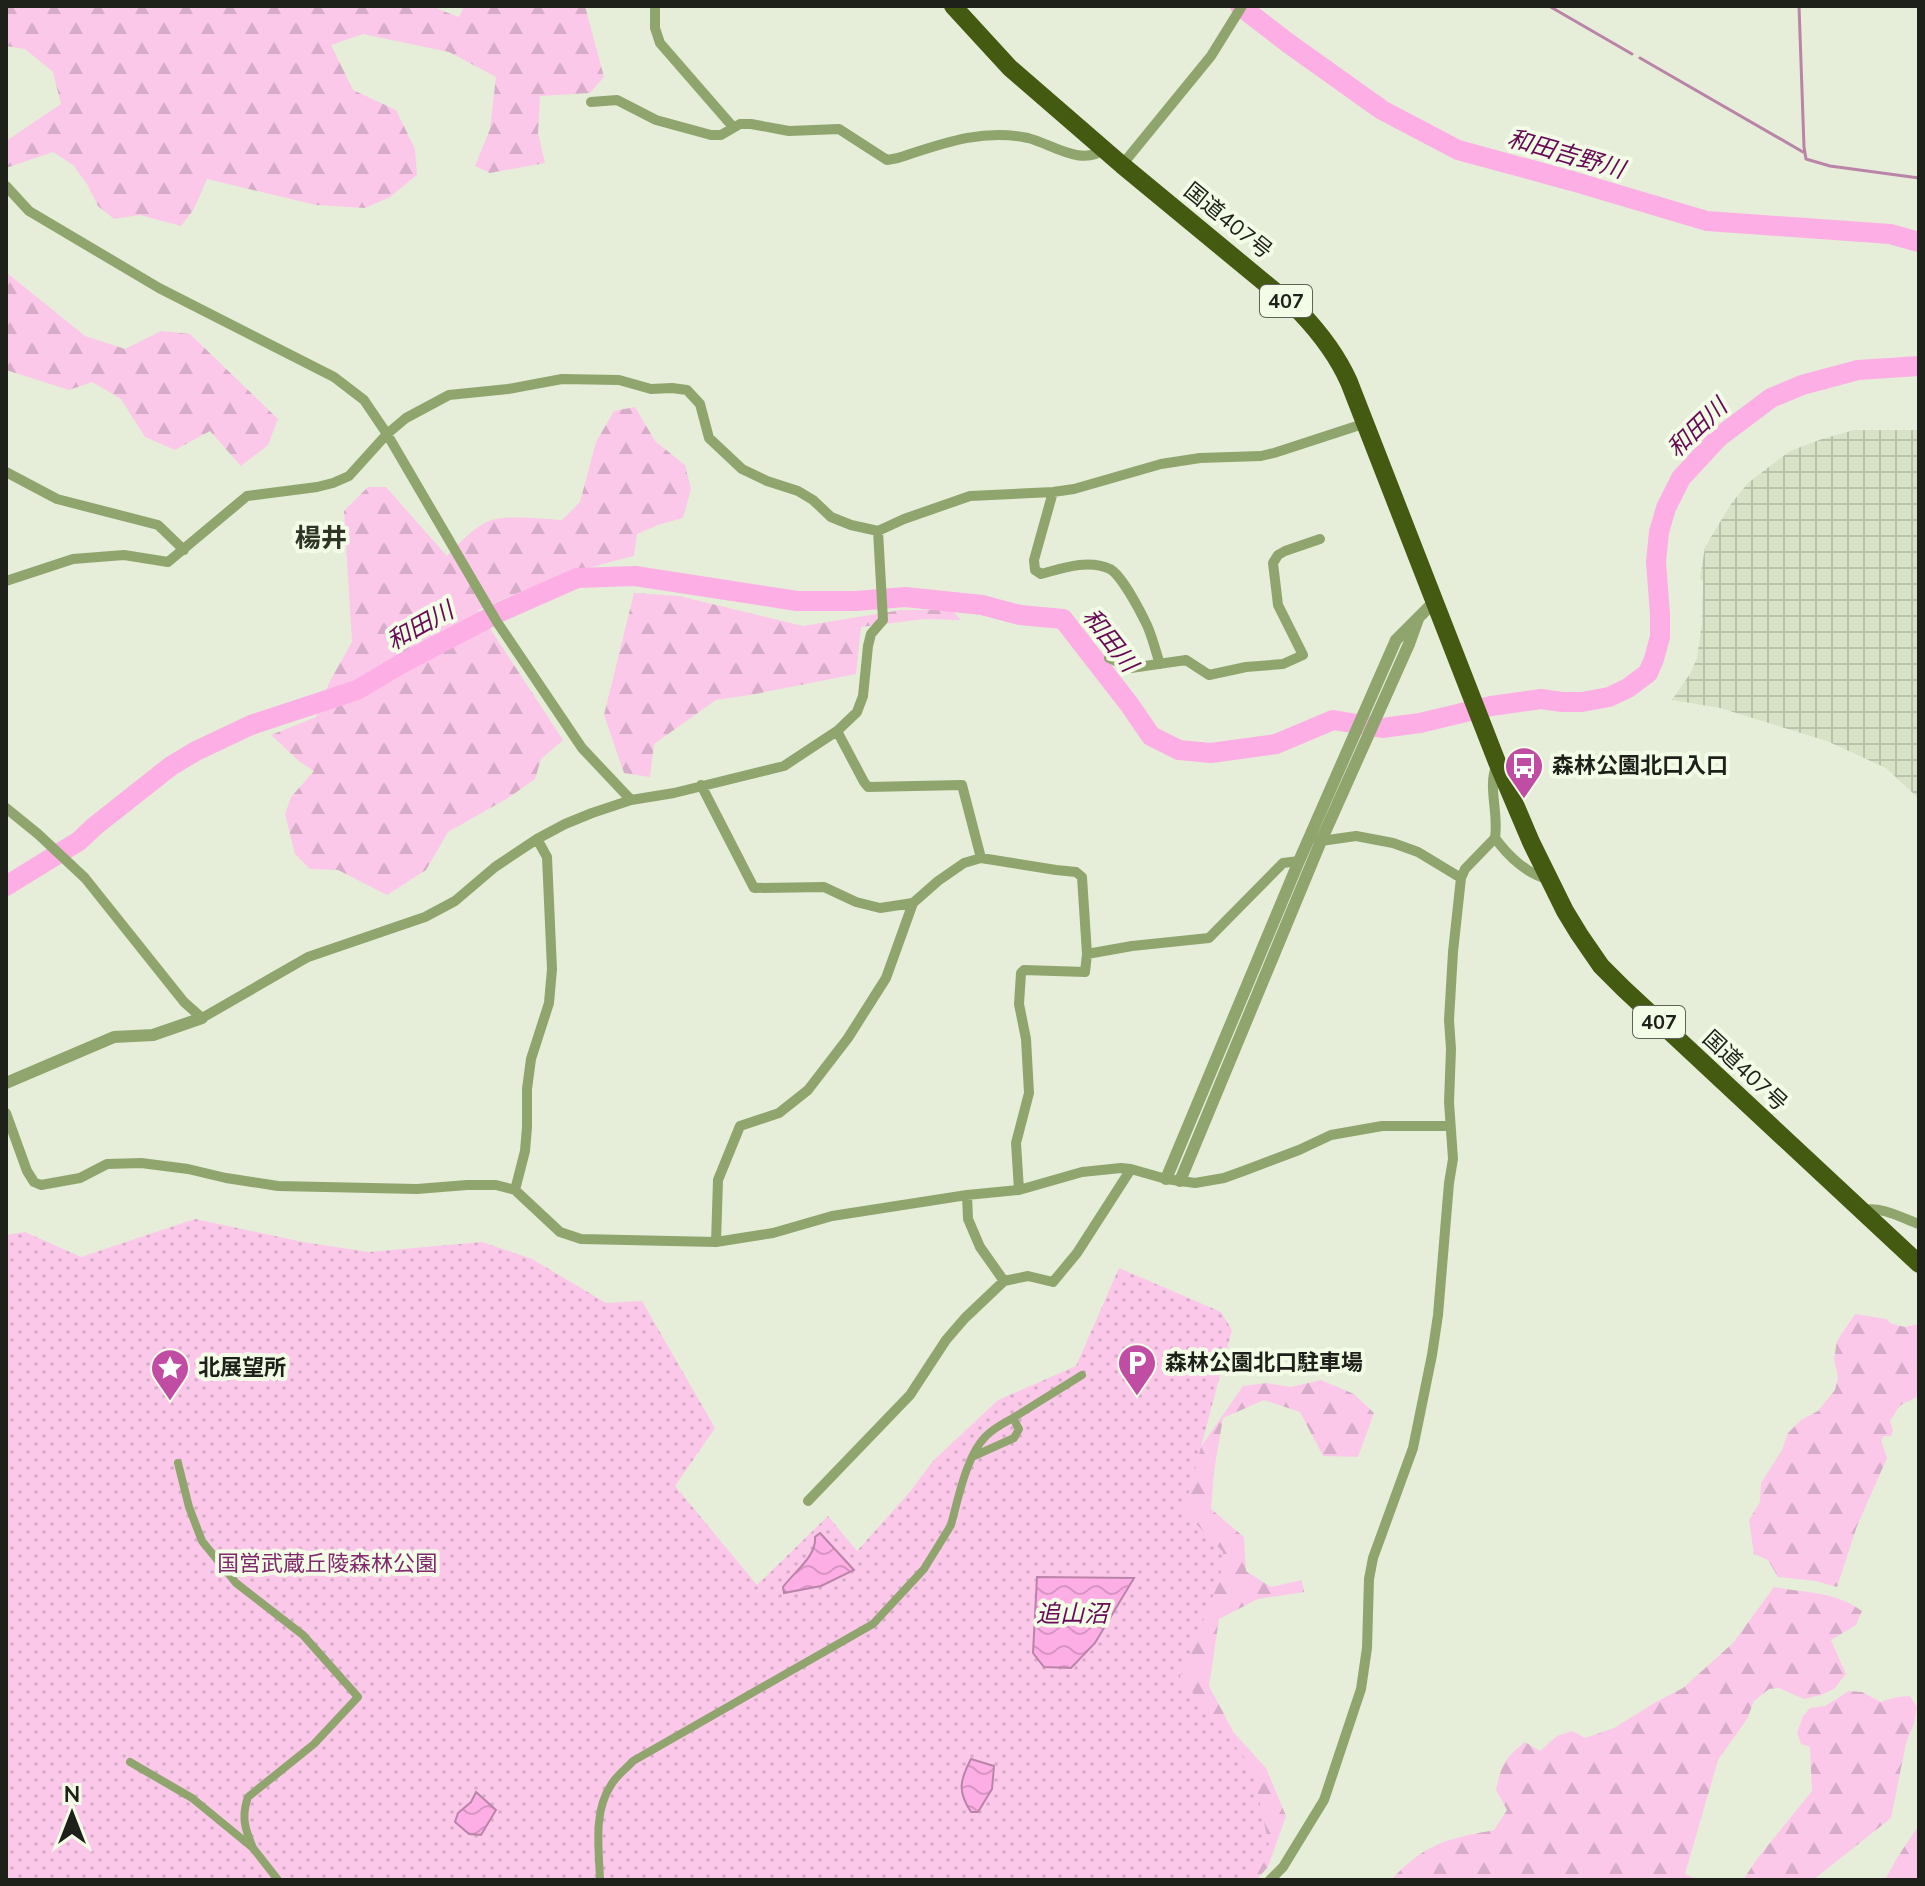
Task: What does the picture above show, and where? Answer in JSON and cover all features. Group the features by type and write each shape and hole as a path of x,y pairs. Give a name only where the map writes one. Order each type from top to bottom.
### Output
{"highway":[{"name":"国道407号","path":"953,6 1010,68 1289,303 1320,333 1341,364 1497,762 1565,911 1601,966 1919,1264"}],"street":[{"path":"655,6 655,28 660,43 733,127"},
{"path":"1122,165 1202,69 1242,6"},
{"path":"591,102 617,100 656,120 711,135 721,135 740,124 789,131 839,129 887,160 977,135 1029,138 1085,157 1098,155 1105,149"},
{"path":"6,186 29,211 159,288 334,377 364,400 497,622 582,748 631,800"},
{"path":"6,581 73,559 124,555 168,562 247,496 317,487 349,476 406,418 449,395 562,379 619,380 651,389 687,390 700,404 709,438 742,469 798,491 831,517 878,531 970,496 1053,492 1161,464 1200,458 1261,456 1366,423"},
{"path":"6,472 57,499 158,525 184,550"},
{"path":"1053,492 1034,560 1035,570 1041,574 1073,565 1092,565 1112,570 1147,623 1160,664"},
{"path":"6,1083 114,1037 153,1035 202,1018 308,957 425,917 455,901 495,867 537,839 592,813 631,800 674,793 784,766 837,731 860,707 871,634 883,620 878,531"},
{"path":"1109,658 1131,668 1186,660 1209,675 1246,667 1283,664 1303,655 1278,605 1273,563 1285,551 1320,539"},
{"path":"1173,1180 1316,838 1409,644 1419,616 1434,602"},
{"path":"837,731 868,787 962,785 981,858"},
{"path":"1270,1880 1283,1867 1324,1800 1361,1689 1373,1558 1413,1448 1432,1355 1453,1159 1449,1020 1461,878 1465,869 1495,838 1497,823 1492,774 1497,762"},
{"path":"701,785 754,888 824,887 856,902 880,908 913,903"},
{"path":"6,808 85,878 184,1002 202,1018"},
{"path":"1316,838 1356,836 1393,843 1418,852 1461,878"},
{"path":"1173,1180 1299,861 1316,838"},
{"path":"1495,838 1535,876 1550,880"},
{"path":"515,1190 525,1151 531,1059 549,1003 552,969 547,857 537,839"},
{"path":"716,1242 718,1180 740,1126 779,1113 808,1090 848,1038 886,978 913,903 964,863 981,858 1076,872 1082,877 1087,954 1085,972 1024,970 1021,973 1019,1004 1026,1039 1029,1093 1016,1143 1019,1190"},
{"path":"1087,954 1209,938 1283,863 1299,861"},
{"path":"6,1113 27,1171 34,1182 41,1185 80,1178 107,1164 141,1163 278,1186 417,1189 496,1185 515,1190 560,1232 581,1239 716,1242 773,1233 832,1216 1019,1190 1082,1172 1131,1169 1195,1183 1224,1178 1331,1135 1382,1126 1450,1126"},
{"path":"808,1501 910,1395 946,1340 1004,1281 1028,1276 1053,1282 1077,1253 1131,1169"},
{"path":"967,1195 968,1219 980,1247 1004,1281"},
{"path":"1862,1211 1869,1208 1879,1210 1919,1224"},
{"path":"600,1880 601,1805 611,1783 633,1761 873,1624 924,1569 951,1525 963,1480 978,1445 1000,1425 1082,1375"},
{"path":"974,1456 1014,1438 1019,1429 1013,1418"},
{"path":"178,1463 189,1507 202,1541 236,1583 303,1635 358,1697 314,1744 248,1797 244,1829 253,1848 278,1880"},
{"path":"133,1764 192,1798 253,1848"}],"shaded area":[{"path":"1854,430 1919,430 1919,799 1886,768 1827,741 1720,708 1672,700 1697,658 1702,623 1703,581 1700,579 1705,547 1731,504 1748,483 1790,451"}],"green space":[{"path":"6,6 437,6 459,17 464,6 585,6 604,77 590,93 540,96 538,133 545,163 490,173 475,166 490,129 496,77 449,52 363,34 331,45 353,90 396,110 415,149 417,175 390,197 365,208 316,205 207,179 194,209 181,226 140,215 114,219 98,206 73,165 53,152 6,168 6,141 61,104 53,72 25,49 6,46"},
{"path":"6,272 85,336 125,349 161,331 190,334 278,419 268,445 241,466 210,431 175,450 145,437 121,399 92,382 69,390 6,370"},
{"path":"635,407 655,441 685,465 691,489 683,518 637,534 634,556 554,579 478,610 563,740 541,759 535,779 448,832 426,870 387,895 338,870 310,869 295,854 285,814 291,797 314,771 271,735 316,717 330,681 352,642 344,511 368,487 386,487 447,556 473,530 492,520 562,520 580,502 596,442 614,411"},
{"path":"634,593 679,596 803,626 901,610 952,610 961,620 925,619 861,627 856,674 716,700 654,744 650,777 624,773 604,715"},
{"name":"国営武蔵丘陵森林公園","path":"195,1219 303,1242 369,1252 482,1242 532,1259 606,1303 642,1301 715,1428 675,1486 757,1585 828,1516 857,1551 933,1461 998,1400 1076,1366 1119,1268 1221,1312 1232,1330 1184,1511 1223,1552 1220,1579 1180,1677 1252,1767 1270,1850 1243,1880 6,1880 6,1235 25,1232 81,1257"},
{"path":"1855,1314 1886,1319 1905,1327 1919,1324 1919,1393 1902,1404 1890,1421 1891,1436 1884,1436 1881,1440 1887,1458 1857,1526 1837,1587 1816,1581 1778,1577 1768,1560 1754,1554 1749,1520 1760,1502 1761,1483 1782,1450 1788,1433 1801,1420 1818,1411 1835,1390 1838,1378 1834,1359 1837,1341"},
{"path":"1321,1380 1354,1394 1374,1413 1358,1457 1323,1456 1300,1412 1264,1400 1223,1418 1214,1471 1211,1509 1244,1537 1246,1571 1271,1587 1302,1580 1304,1592 1258,1599 1219,1619 1209,1686 1234,1733 1266,1768 1286,1816 1268,1867 1256,1880 847,1880 1153,1516 1243,1386 1266,1383 1291,1387"},
{"path":"1774,1587 1830,1596 1862,1611 1856,1625 1831,1640 1846,1674 1834,1689 1821,1695 1804,1699 1779,1688 1769,1689 1754,1701 1747,1719 1718,1760 1685,1874 1699,1880 1391,1880 1415,1858 1438,1844 1494,1830 1507,1810 1496,1790 1500,1774 1508,1758 1525,1742 1540,1751 1557,1736 1572,1731 1585,1738 1614,1728 1683,1688 1733,1643"},
{"path":"1849,1691 1862,1692 1881,1702 1910,1696 1917,1707 1906,1743 1891,1818 1813,1880 1743,1880 1812,1791 1810,1747 1801,1744 1797,1733 1803,1716 1810,1708 1825,1706"},
{"path":"1919,1825 1919,1880 1885,1880 1897,1858"}],"water":[{"path":"820,1533 854,1570 821,1586 784,1593 783,1587 809,1557 815,1537"},
{"name":"追山沼","path":"1037,1577 1134,1578 1095,1643 1071,1668 1044,1667 1033,1653"},
{"path":"971,1759 994,1766 992,1789 978,1812 971,1812 962,1792 962,1779"},
{"path":"476,1792 496,1810 481,1835 469,1834 455,1822 458,1813 471,1802"}],"waterway":[{"name":"和田吉野川","path":"1240,6 1382,110 1458,150 1707,221 1890,234 1919,242"},
{"path":"1549,6 1632,54"},
{"name":"和田吉野川","path":"1799,6 1806,159 1830,166 1919,178"},
{"path":"1640,58 1803,152"},
{"name":"和田川","path":"6,886 79,841 171,766 196,751 251,725 357,690 500,612 577,578 635,576 797,601 905,597 982,605 1020,615 1063,619 1151,736 1179,750 1211,753 1276,744 1333,720 1382,728 1541,699 1582,702 1609,697 1648,673 1654,659 1660,637 1656,562 1659,532 1666,508 1681,478 1719,437 1771,398 1802,385 1858,370 1919,366"}],"place":[{"name":"森林公園北口入口","path":"1524,800"},
{"name":"森林公園北口駐車場","path":"1137,1397"},
{"name":"北展望所","path":"170,1402"}],"district":[{"name":"楊井","path":"321,538"}]}
